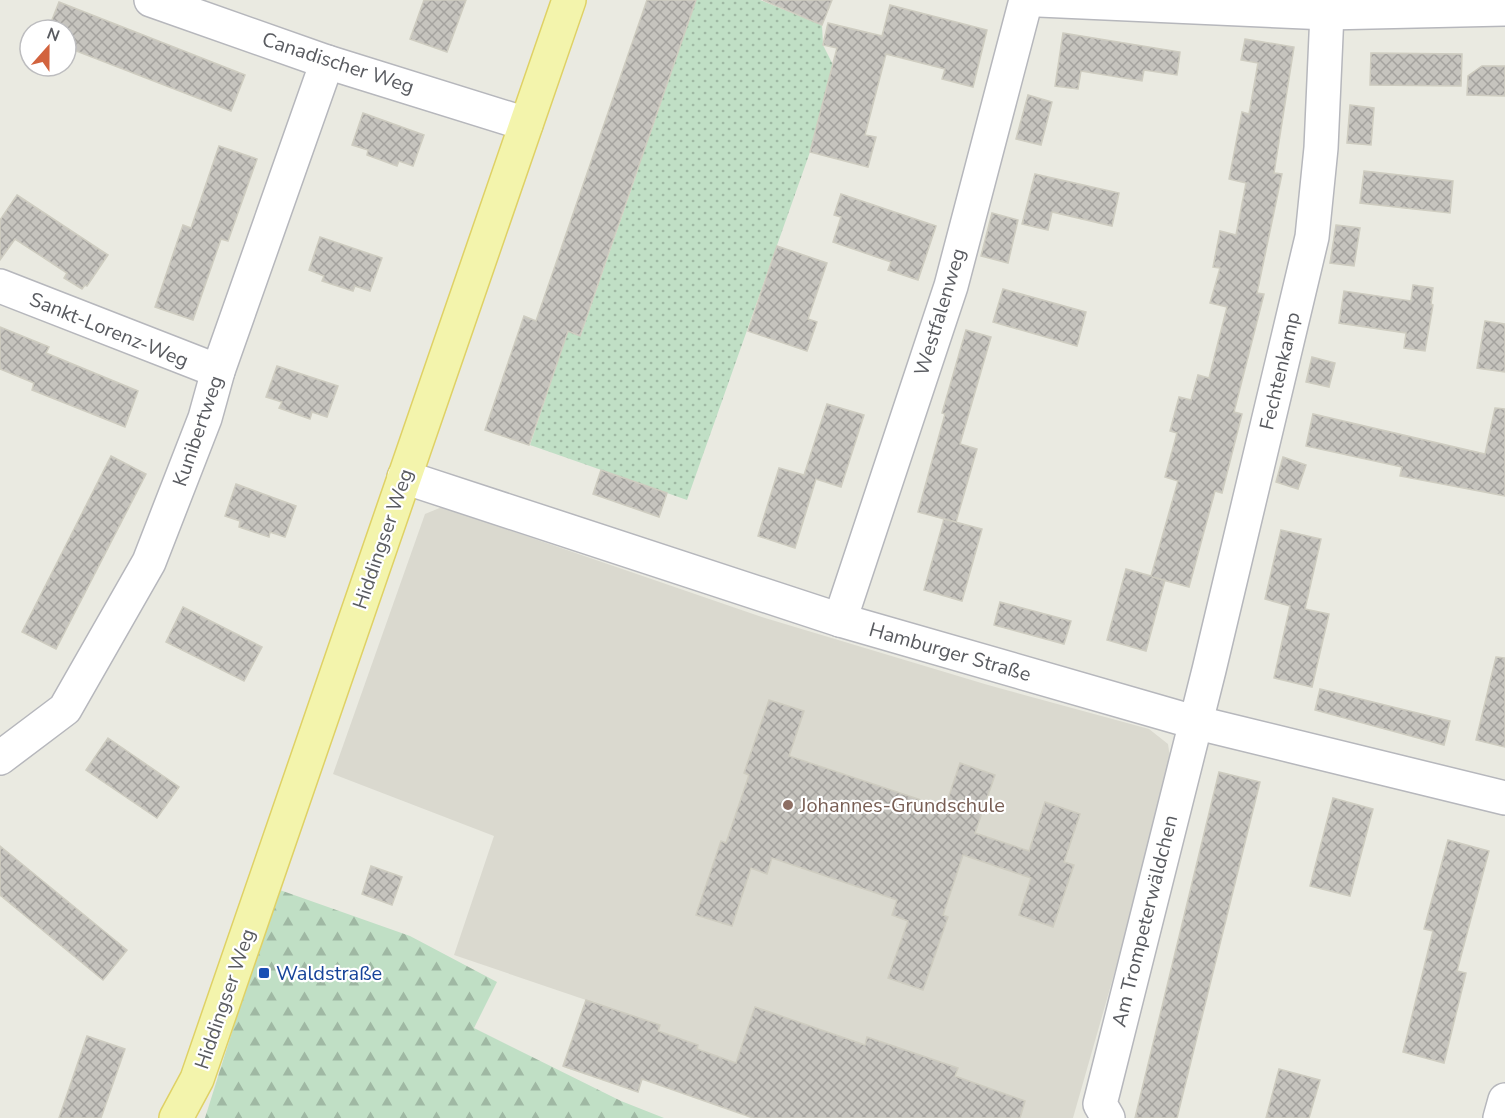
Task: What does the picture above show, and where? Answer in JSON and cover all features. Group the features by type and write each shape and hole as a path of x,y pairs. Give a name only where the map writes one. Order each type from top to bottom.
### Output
{"main road":[{"name":"Hiddingser Weg","path":"176,1118 197,1079 569,0"},
{"name":"Hiddingser Weg","path":"193,1118 197,1079"}],"street":[{"name":"Westfalenweg","path":"840,620 951,286 1026,0"},
{"path":"1039,0 1327,13 1505,9"},
{"name":"Canadischer Weg","path":"161,2 327,62 526,124"},
{"name":"Fechtenkamp","path":"1194,722 1312,237 1322,138 1327,13"},
{"name":"Kunibertweg","path":"0,758 64,709 149,562 205,418 218,371 327,62"},
{"name":"Sankt-Lorenz-Weg","path":"0,286 218,371"},
{"name":"Hamburger Straße","path":"404,477 840,620 1194,722 1505,798"},
{"name":"Am Trompeterwäldchen","path":"1108,1118 1100,1104 1194,722"},
{"path":"1500,1118 1505,1100"}],"shaded area":[{"name":"Johannes-Grundschule","path":"442,507 765,618 988,685 1149,729 1168,744 1172,771 1073,1118 753,1118 642,1079 638,1092 563,1067 586,1000 454,955 494,836 333,774 425,514"}],"green space":[{"path":"696,0 760,0 822,25 823,45 833,65 810,152 687,500 530,445 568,331 581,335 638,170 630,167 642,132 650,135"},
{"path":"277,889 410,936 497,982 474,1028 621,1101 664,1118 205,1118"}],"building":[{"path":"424,0 466,0 447,52 410,39"},
{"path":"647,0 696,0 580,336 568,331 529,445 485,430 524,316 536,321"},
{"path":"763,0 832,0 822,25"},
{"path":"59,2 245,75 231,111 78,52 78,18 53,18"},
{"path":"890,5 987,30 973,87 942,79 945,69 886,54 865,135 876,137 868,167 810,152 837,48 823,45 828,23 882,36"},
{"path":"1063,33 1180,52 1177,75 1144,70 1142,81 1081,71 1078,89 1055,86"},
{"path":"1245,39 1294,47 1274,173 1282,174 1257,293 1264,294 1234,412 1242,414 1222,493 1215,491 1189,587 1165,580 1146,651 1107,640 1126,569 1151,576 1178,481 1165,477 1177,433 1170,431 1179,397 1191,400 1198,375 1209,378 1227,307 1210,303 1220,268 1213,267 1220,231 1236,235 1246,183 1229,179 1242,112 1249,114 1258,63 1241,60"},
{"path":"1371,53 1462,54 1461,86 1370,85"},
{"path":"1482,66 1505,66 1505,96 1467,95 1468,76"},
{"path":"1028,95 1052,102 1041,145 1016,139"},
{"path":"1350,105 1374,108 1371,145 1347,143"},
{"path":"363,113 424,135 413,166 399,161 397,166 367,155 368,150 352,145"},
{"path":"219,146 257,159 228,241 221,239 193,320 155,307 183,225 191,228"},
{"path":"1364,171 1453,181 1450,213 1360,203"},
{"path":"1035,174 1119,193 1112,226 1052,212 1048,230 1022,224"},
{"path":"841,194 936,226 918,280 888,270 891,262 833,242 841,217 834,215"},
{"path":"17,195 108,255 87,286 85,285 82,289 64,278 67,273 15,239 0,260 0,220"},
{"path":"992,213 1018,220 1008,263 981,256"},
{"path":"1336,225 1360,228 1354,266 1330,263"},
{"path":"320,237 382,258 370,291 355,286 353,291 322,281 324,276 309,270"},
{"path":"777,246 827,263 808,319 817,322 807,351 748,331"},
{"path":"1413,285 1433,288 1431,304 1433,305 1425,351 1404,348 1406,333 1339,323 1344,291 1411,301"},
{"path":"1003,289 1086,312 1077,346 993,322"},
{"path":"1485,321 1505,324 1505,372 1477,368"},
{"path":"0,327 49,347 46,353 138,391 125,427 32,390 34,383 0,369"},
{"path":"966,330 991,337 960,444 977,449 956,522 918,512 945,414 942,413"},
{"path":"1312,357 1335,363 1329,387 1306,382"},
{"path":"277,366 338,386 327,417 312,412 310,419 279,408 282,402 266,397"},
{"path":"827,404 864,415 841,487 816,479 795,548 758,536 779,468 804,475"},
{"path":"1495,408 1505,409 1505,496 1400,476 1402,467 1306,446 1313,414 1485,454"},
{"path":"111,456 146,474 56,649 22,632"},
{"path":"1283,457 1306,465 1298,489 1276,482"},
{"path":"601,470 667,493 659,517 593,494"},
{"path":"236,484 296,506 285,537 270,532 269,537 239,527 240,521 225,516"},
{"path":"944,519 982,529 962,601 924,590"},
{"path":"1281,530 1321,539 1305,609 1329,614 1312,687 1274,678 1290,606 1265,599"},
{"path":"1000,602 1071,621 1064,644 994,625"},
{"path":"183,607 262,647 244,681 166,642"},
{"path":"1496,657 1505,658 1505,747 1476,740"},
{"path":"1320,689 1450,721 1444,745 1315,710"},
{"path":"769,700 804,711 789,756 945,808 960,763 995,775 975,833 1029,851 1045,802 1080,814 1064,862 1074,865 1053,927 1019,915 1031,878 963,855 943,915 948,917 923,990 888,978 908,921 892,915 897,900 772,858 767,874 751,868 732,926 696,915 721,841 726,843 749,775 744,773"},
{"path":"108,738 179,787 157,818 86,770"},
{"path":"1219,772 1260,782 1177,1118 1135,1118"},
{"path":"1333,798 1373,809 1350,896 1310,886"},
{"path":"1448,840 1489,851 1457,971 1466,973 1444,1063 1403,1052 1433,931 1424,929"},
{"path":"0,846 127,950 103,980 0,895"},
{"path":"371,866 402,877 392,905 362,894"},
{"path":"586,1000 660,1025 658,1031 698,1045 697,1049 736,1063 755,1007 865,1045 867,1037 958,1068 955,1076 1025,1101 1020,1118 753,1118 642,1079 638,1092 563,1066"},
{"path":"87,1036 125,1049 101,1118 59,1118"},
{"path":"1279,1069 1320,1080 1309,1118 1266,1118"}],"place":[{"name":"Johannes-Grundschule","path":"788,805"},
{"name":"Waldstraße","path":"264,973"}]}
